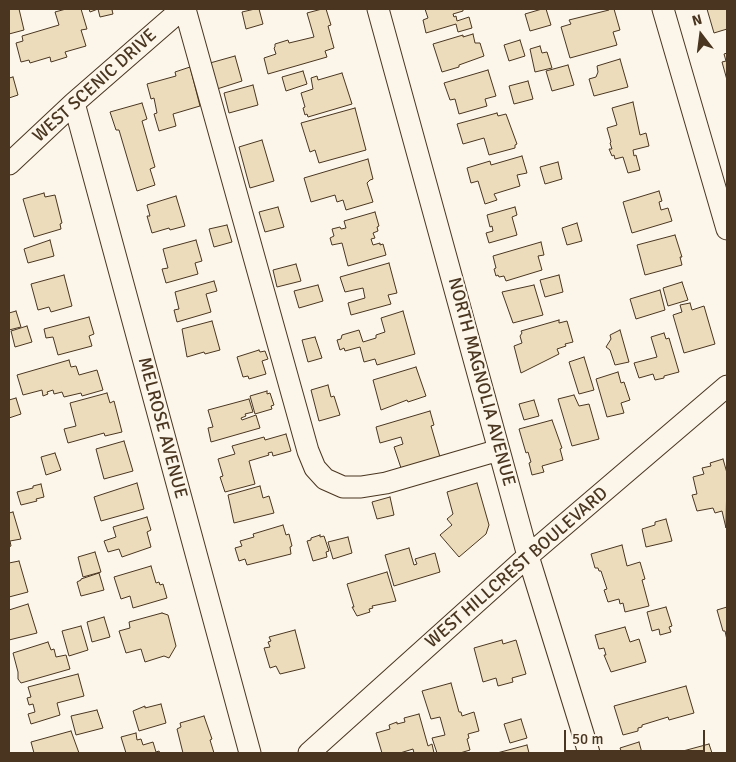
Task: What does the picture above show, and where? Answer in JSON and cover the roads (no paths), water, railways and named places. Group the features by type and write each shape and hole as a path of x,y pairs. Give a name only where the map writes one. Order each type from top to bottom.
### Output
{"street":[{"name":"WEST SCENIC DRIVE","path":"9,164 74,104 184,9"},
{"path":"184,9 308,451 315,468 325,478 343,488 361,487 386,483 499,450"},
{"name":"NORTH MAGNOLIA AVENUE","path":"378,9 528,556 589,753"},
{"path":"663,9 727,228"},
{"name":"MELROSE AVENUE","path":"74,104 250,753"},
{"name":"WEST HILLCREST BOULEVARD","path":"309,753 528,556 727,386"}]}
